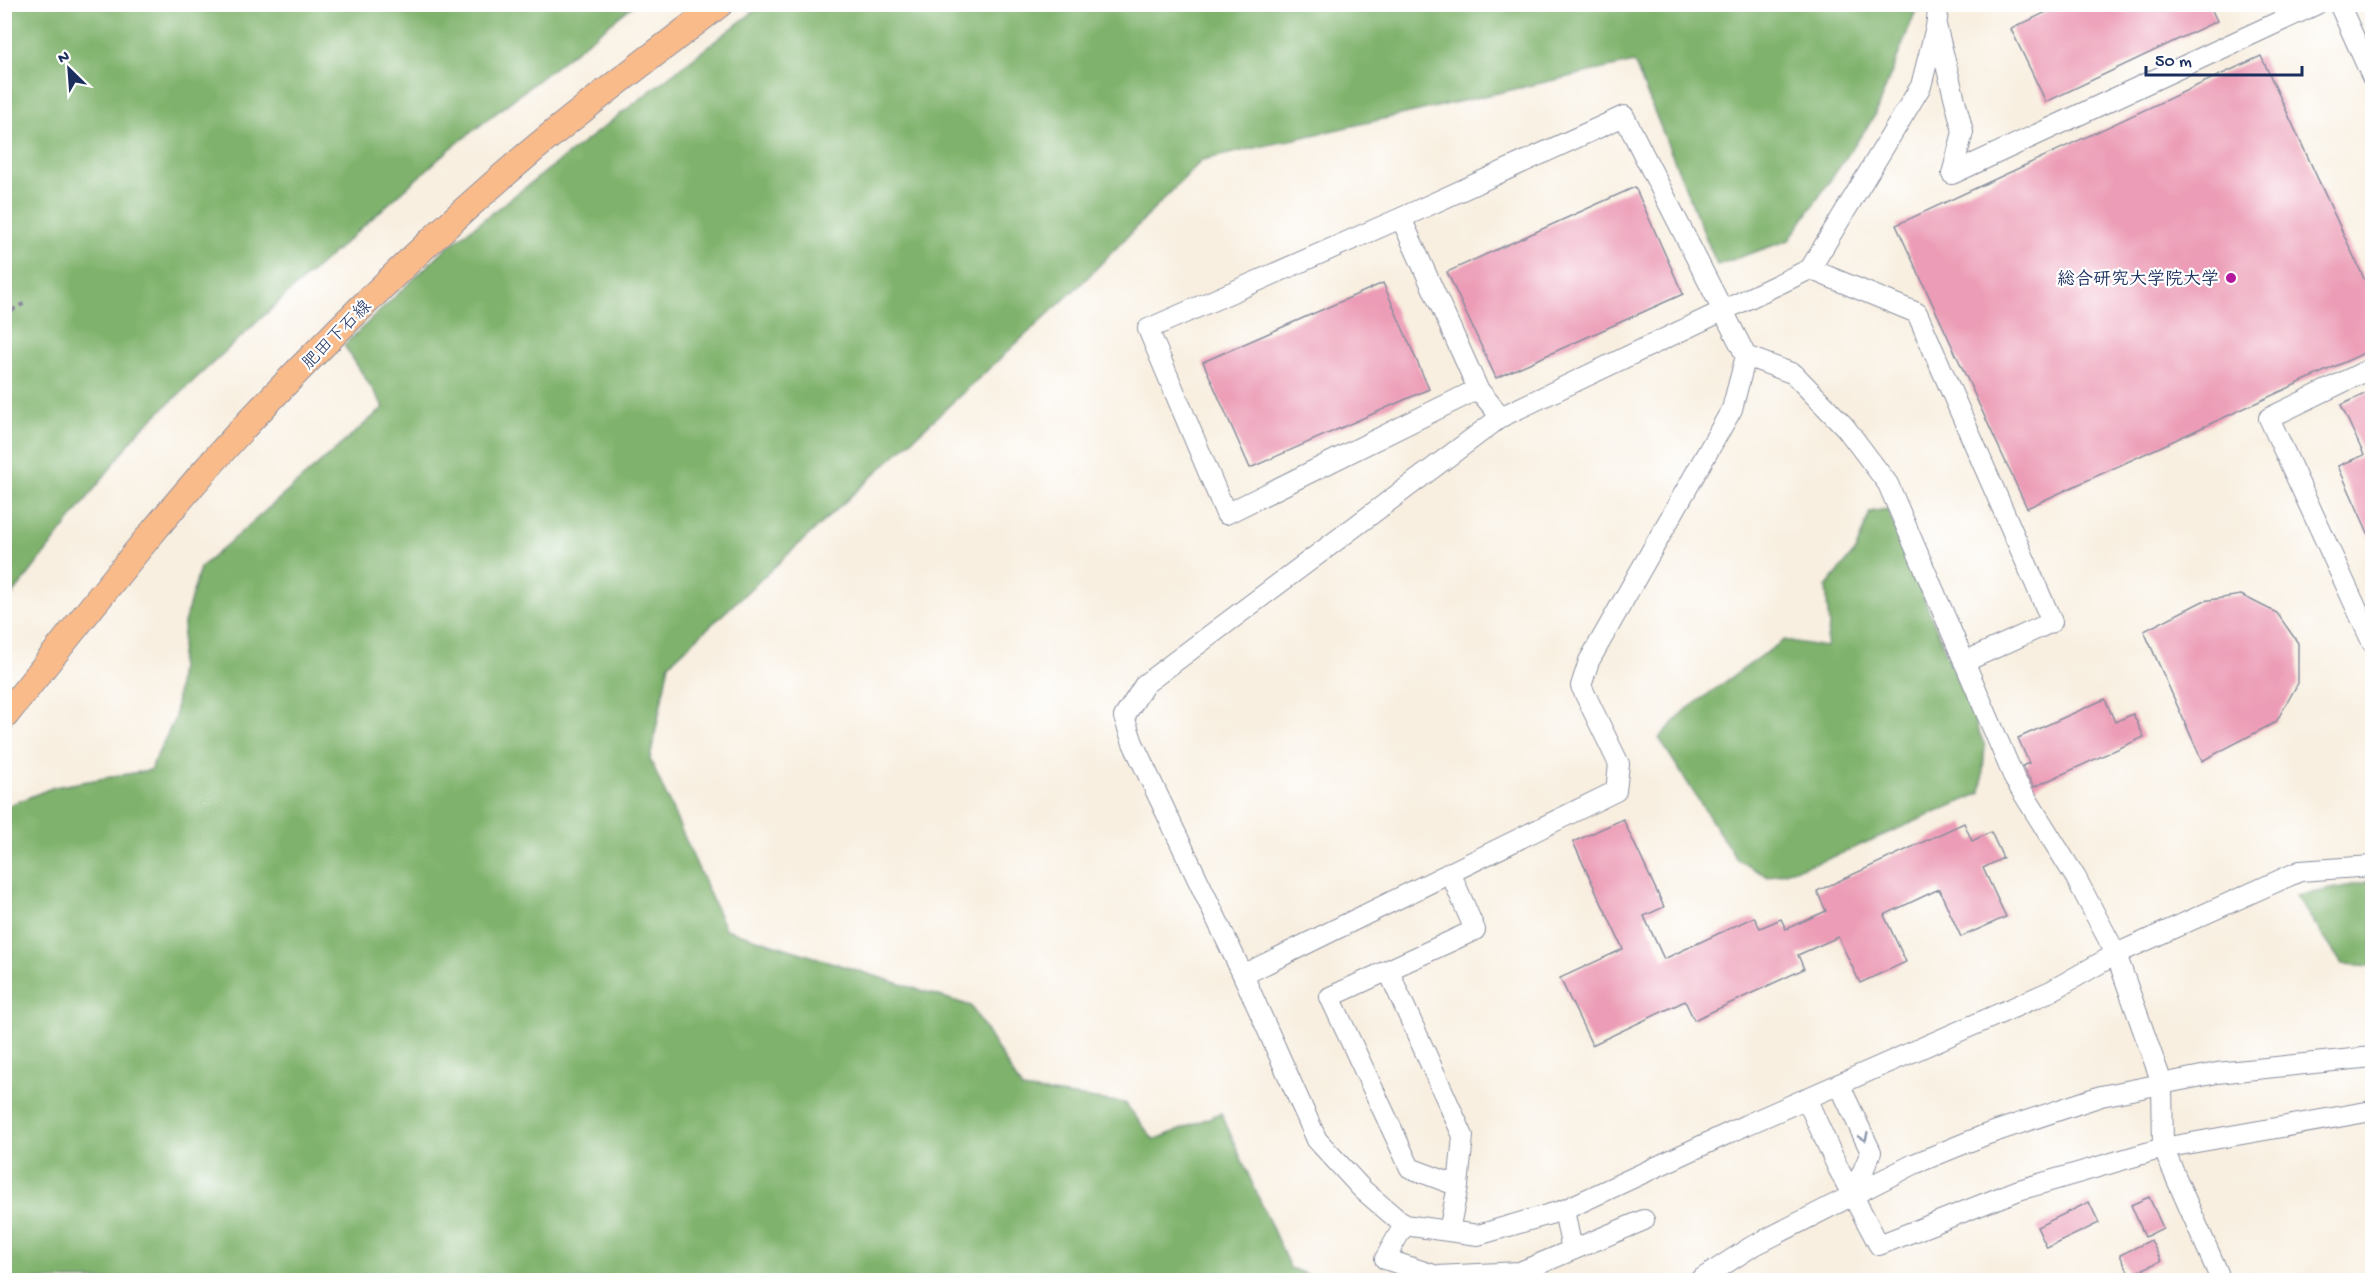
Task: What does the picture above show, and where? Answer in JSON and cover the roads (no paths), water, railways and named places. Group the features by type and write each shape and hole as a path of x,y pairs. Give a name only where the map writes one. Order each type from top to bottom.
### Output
{"main road":[{"name":"肥田下石線","path":"4,717 101,593 260,410 329,339 439,234 527,155 720,4"}],"street":[{"path":"1939,4 1936,27 1921,86 1810,269 1501,417 1145,684 1124,717 1133,743 1243,975 1317,1140 1363,1190 1404,1225 1478,1235 1564,1210 1806,1098 2051,991 2116,954 2300,871 2373,866"},
{"path":"1936,27 1963,132 1952,174 2318,4"},
{"path":"2339,4 2373,77"},
{"path":"1243,975 1616,790 1618,764 1581,686 1589,661 1732,410 1746,356 1624,116 1401,218 1148,329 1226,514 1478,389"},
{"path":"1401,218 1478,389 1501,417"},
{"path":"1810,269 1917,313 2052,622 1964,662"},
{"path":"1746,356 1794,374 1845,427 1888,484 2015,780 2076,878 2116,954 2162,1083 2163,1148 2218,1273"},
{"path":"2373,368 2269,418 2373,642"},
{"path":"1450,872 1476,930 1330,997 1410,1168 1458,1186"},
{"path":"1388,970 1463,1136 1458,1186 1449,1231"},
{"path":"1700,1281 1751,1247 1914,1164 1985,1135 2101,1096 2217,1072 2373,1057"},
{"path":"1839,1084 1871,1152 1853,1194"},
{"path":"1806,1098 1838,1168 1879,1245 2019,1190 2163,1148 2373,1111"},
{"path":"1564,1210 1572,1250"},
{"path":"1404,1225 1384,1259 1437,1276 1520,1272 1644,1220"}],"place":[{"name":"総合研究大学院大学","path":"2231,278"}]}
